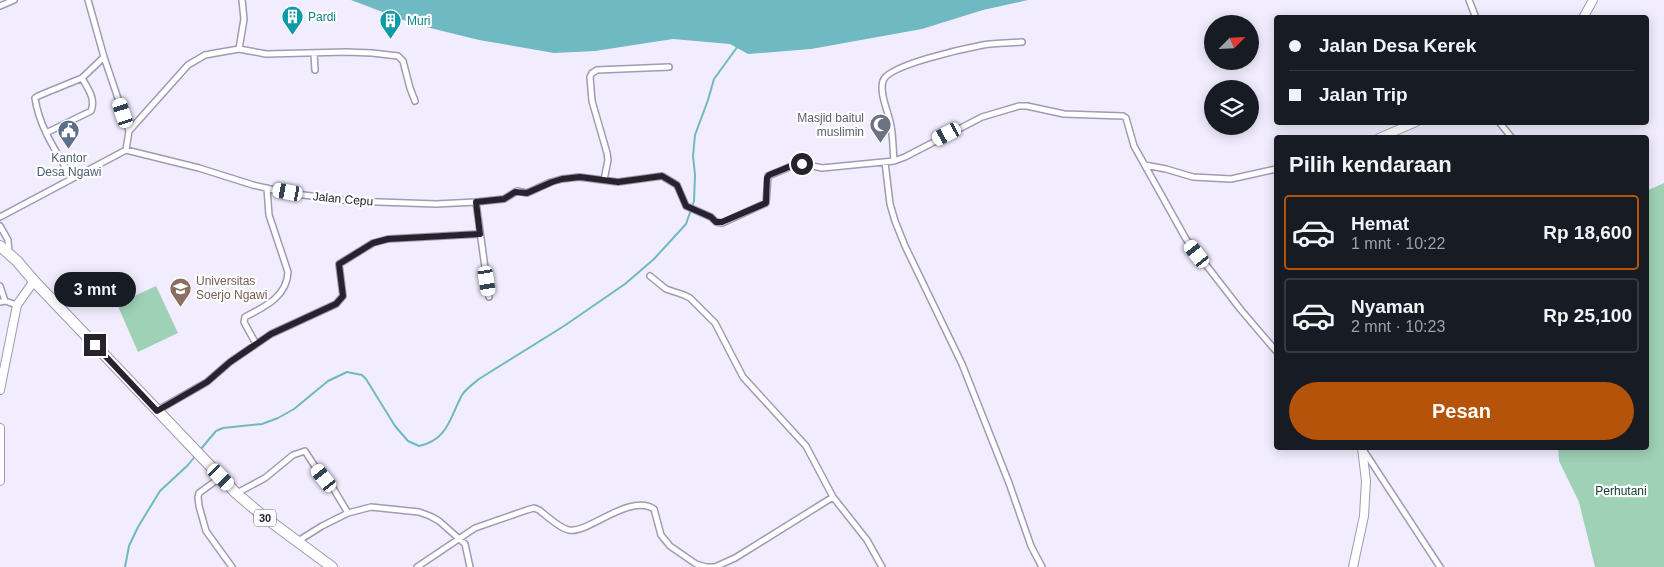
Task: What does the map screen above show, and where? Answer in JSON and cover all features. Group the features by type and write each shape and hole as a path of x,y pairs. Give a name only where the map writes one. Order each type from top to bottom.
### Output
{"highway":[{"name":"30","path":"0,246 9,253 236,493 263,516 332,567"}],"street":[{"path":"0,6 14,0"},
{"path":"0,217 126,150 129,131 104,57 88,0"},
{"path":"239,49 244,19 242,0"},
{"path":"1469,0 1475,15"},
{"path":"1585,15 1593,0"},
{"path":"894,161 891,127 882,82 884,77 920,60 985,44 1022,42"},
{"path":"129,131 188,65 205,56 239,49 266,54 372,53 401,57 415,101"},
{"path":"314,54 315,70"},
{"path":"72,178 46,133 35,98 82,78 104,57"},
{"path":"604,180 608,160 592,101 590,77 592,73 597,70 669,67"},
{"path":"46,133 91,111 93,106 92,96 82,78"},
{"path":"1042,567 1031,546 1009,483 962,364 905,246 890,204 885,162 905,157 982,118 1010,108 1023,106 1064,114 1122,116 1126,118 1134,146 1186,239 1241,310 1274,349"},
{"path":"1386,135 1409,125"},
{"path":"1501,125 1510,135"},
{"name":"Jalan Cepu","path":"126,150 199,168 267,188 360,202 436,204 476,202 504,199 515,192 527,193 562,179 580,177 618,182 665,177 677,185 686,206 707,215 716,222 722,222 765,204 768,201 768,176 796,164 822,168 885,162"},
{"path":"1145,166 1166,168 1193,177 1232,179 1274,169"},
{"path":"256,344 244,322 245,318 273,301 283,291 288,278 288,272 269,215 267,188"},
{"path":"476,202 489,297"},
{"path":"0,226 8,240 9,253"},
{"path":"157,411 207,382 230,362 256,344 291,324 336,304 343,296 339,264 373,243 388,239 480,234"},
{"path":"650,276 666,290 690,298 715,323 743,377 806,446 833,497 867,540 882,567"},
{"path":"0,390 17,305 34,281"},
{"path":"0,286 3,301 17,305"},
{"path":"0,428 0,480"},
{"path":"1353,567 1364,516 1366,481 1363,450"},
{"path":"1364,450 1440,567"},
{"path":"236,493 265,478 293,455 305,451 333,488 348,513"},
{"path":"221,477 200,493 198,497 199,506 206,531 232,567"},
{"path":"417,567 475,528 534,508 571,531 614,512 647,506 654,510 661,535 670,546 696,564 715,567 735,558 833,497"},
{"path":"298,541 348,513 371,507 419,512 438,521 465,544 470,567"}],"green space":[{"name":"Perhutani","path":"1664,183 1664,567 1595,567 1579,502 1559,461 1558,450 1649,450 1649,190"},
{"path":"156,286 178,333 138,352 117,304"}],"water":[{"path":"351,0 1028,0 983,10 922,29 811,49 748,54 730,44 673,39 595,51 554,53 479,40 414,24"}],"waterway":[{"path":"200,450 216,431 223,428 262,424 278,418 294,409 328,381 347,372 362,375 366,379 395,426 408,441 419,446 436,439 447,426 462,395 479,379 564,326 625,284 654,259 686,224 694,201 695,175 693,156 695,135 714,79 738,46"},
{"path":"125,567 129,546 160,491 196,455"}],"place":[{"name":"Pardi","path":"292,36"},
{"name":"Muri","path":"391,40"},
{"name":"Masjid baitul muslimin","path":"880,144"},
{"name":"Kantor Desa Ngawi","path":"69,150"},
{"name":"Universitas Soerjo Ngawi","path":"180,307"}],"route":[{"path":"95,345 157,411 207,382 230,362 271,334 336,304 343,296 339,264 373,243 388,239 480,234 476,202 504,199 515,192 527,193 562,179 580,177 618,182 644,180 662,176 677,185 686,206 720,223 766,203 768,201 767,178 769,175 796,164 802,164"}]}
